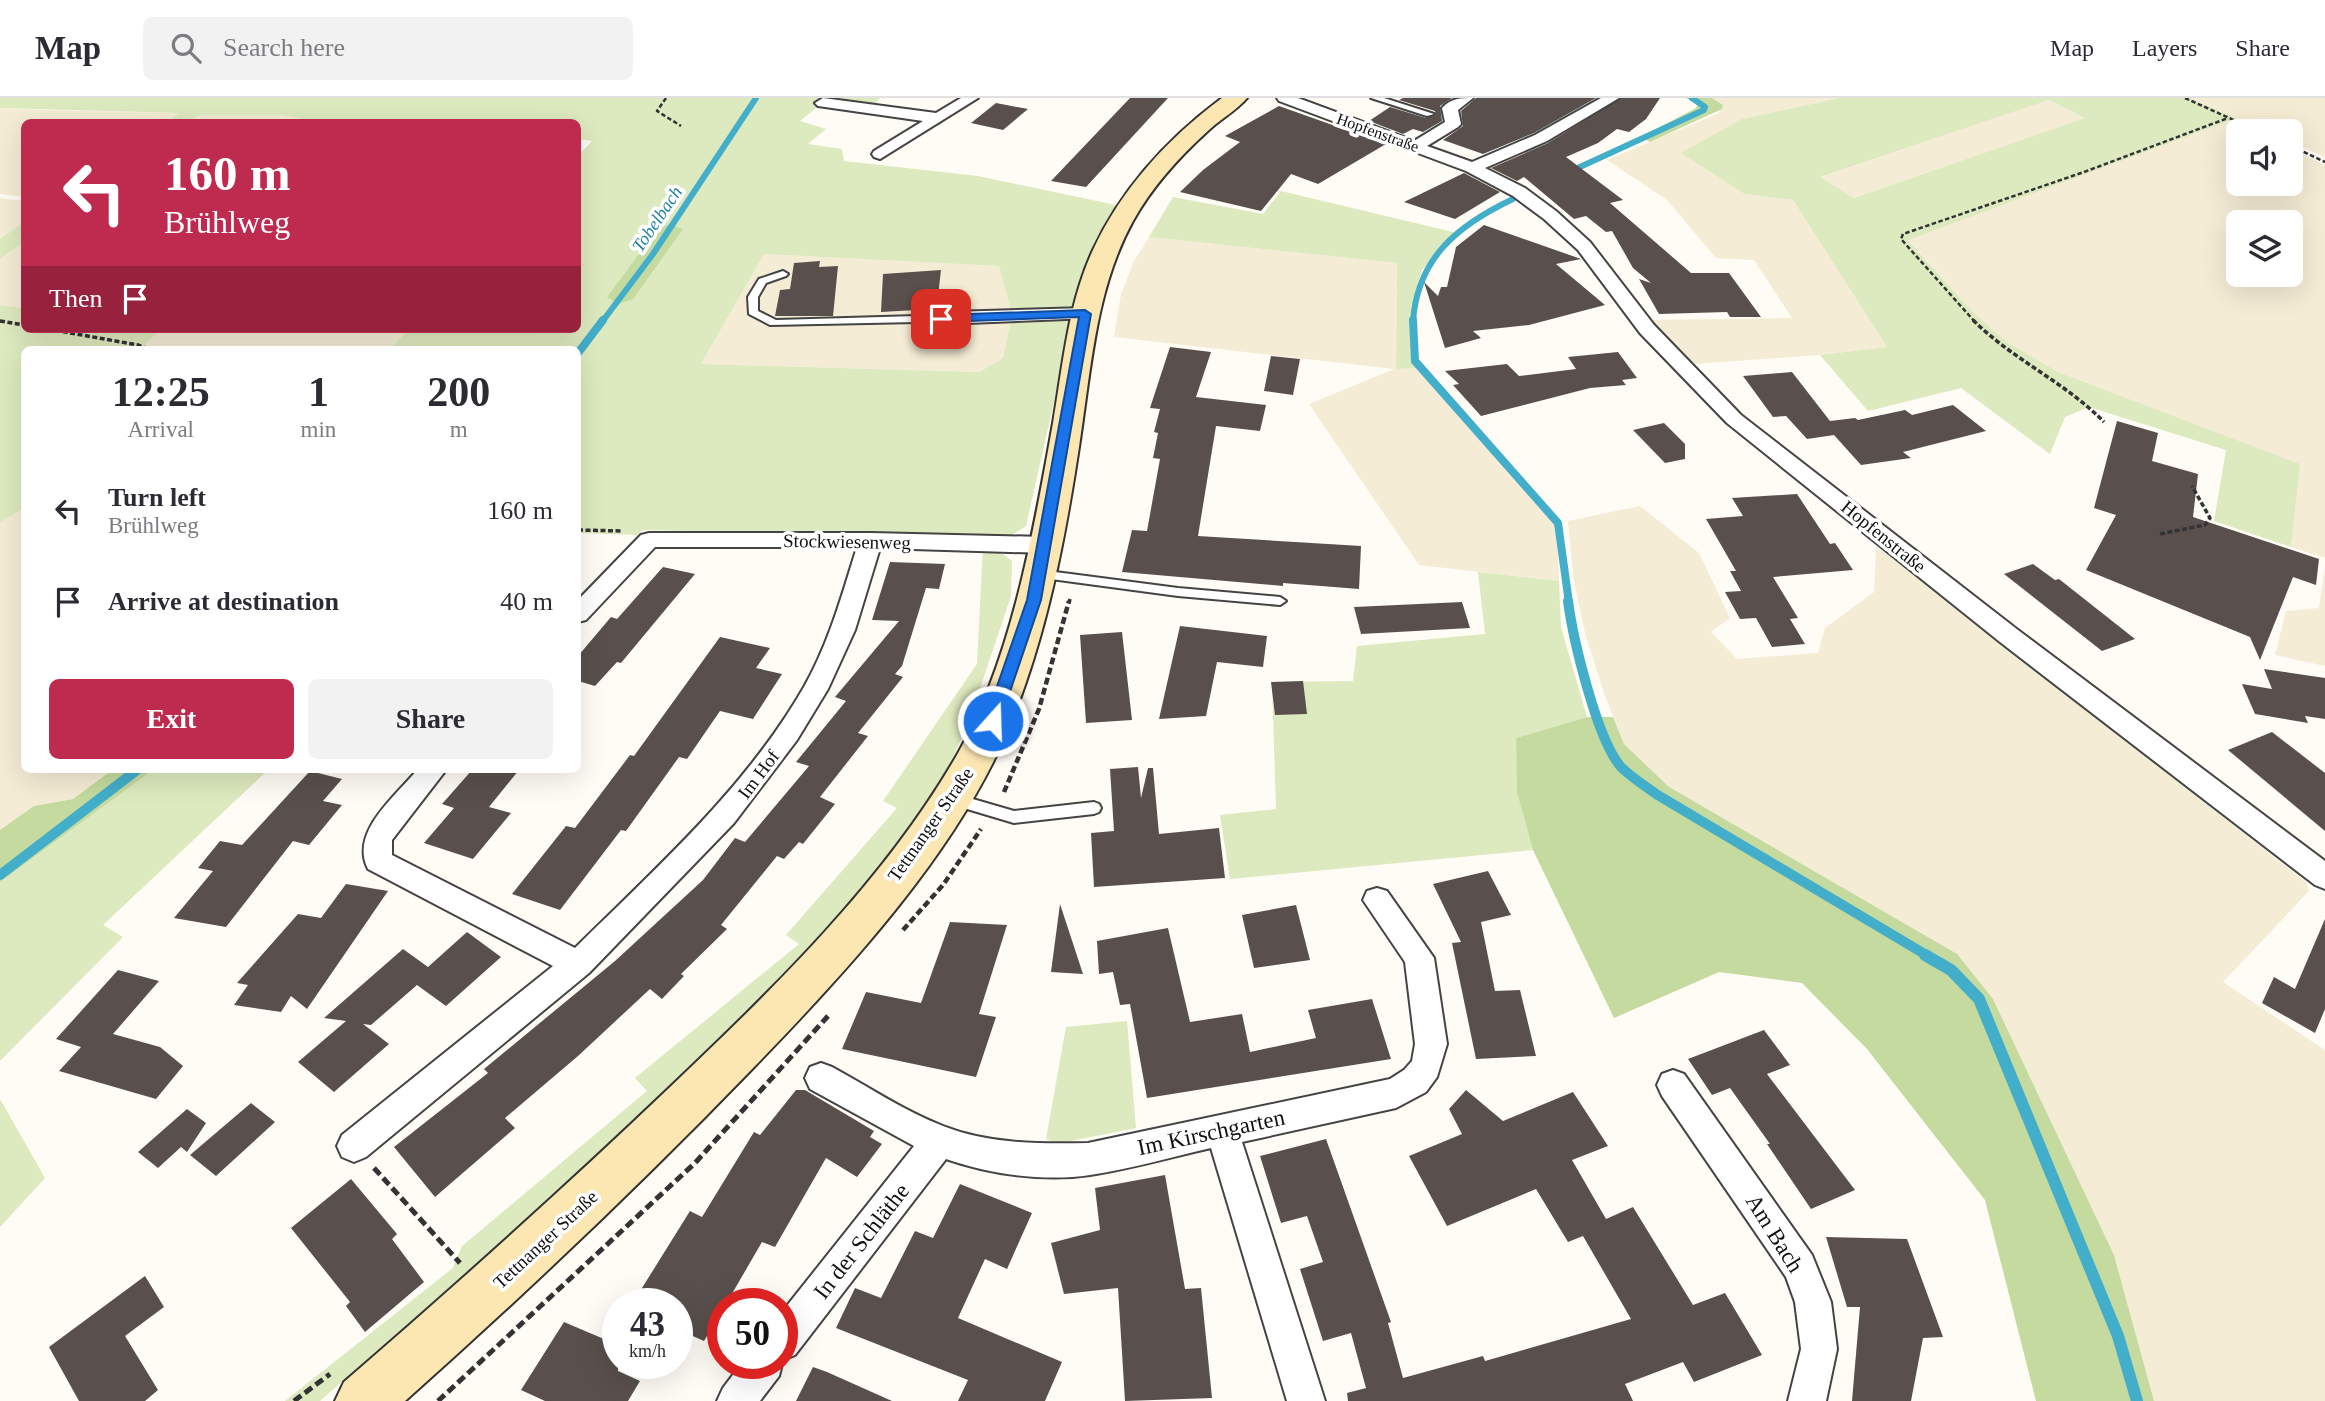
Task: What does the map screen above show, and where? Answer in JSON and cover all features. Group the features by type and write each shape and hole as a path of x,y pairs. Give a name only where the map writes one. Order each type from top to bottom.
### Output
{"main road":[{"name":"Tettnanger Straße","path":"363,1401 568,1219 783,1008 872,905 951,798 993,721 1034,600 1085,314 1093,283 1114,229 1137,193 1167,156 1236,98"}],"street":[{"path":"880,154 971,98"},
{"name":"Hopfenstraße","path":"1284,98 1472,168 1518,192 1565,227 1600,266 1647,329 1734,419 2009,636 2325,877"},
{"path":"1416,146 1453,124 1450,108 1466,98"},
{"path":"1472,168 1541,138 1612,98"},
{"path":"823,103 937,118"},
{"path":"917,319 1085,314"},
{"path":"581,611 649,540"},
{"name":"Stockwiesenweg","path":"649,540 871,540 1043,560"},
{"name":"Im Hof","path":"354,1146 578,964 738,803 794,725 838,642 871,540"},
{"path":"430,773 377,836 377,861 578,964"},
{"name":"Im Kirschgarten","path":"821,1077 939,1141 981,1152 1039,1161 1088,1159 1396,1093 1415,1081 1426,1067 1431,1044 1419,958 1377,900"},
{"name":"Am Bach","path":"1673,1085 1800,1267 1813,1302 1819,1349 1807,1401"},
{"path":"1222,1129 1306,1401"},
{"name":"In der Schläthe","path":"798,1322 939,1141"},
{"path":"736,1401 753,1379"}],"lane":[{"path":"1375,98 1430,114"},
{"path":"1398,105 1410,98"},
{"path":"783,274 772,275 761,281 751,299 753,312 774,323 917,319"},
{"path":"1043,560 1178,592 1280,601"},
{"path":"951,798 1014,817 1094,808"}],"path":[{"path":"666,98 657,111 681,126"},
{"path":"2185,98 2228,118"},
{"path":"2104,422 2088,404 2033,369 1991,337 1901,239 1903,234 2084,172 2228,118"},
{"path":"2303,152 2325,162"},
{"path":"0,321 21,324"},
{"path":"70,333 141,346"},
{"path":"2160,534 2205,525 2210,518 2192,486"},
{"path":"581,530 638,532 649,540"},
{"path":"354,1146 461,1265 451,1273"},
{"path":"294,1401 336,1369"}],"shaded area":[{"path":"1712,98 1839,98 1743,119 1745,194 1793,200 1887,347 1820,355 1680,365 1641,320 1792,318 1754,260 1716,258 1667,200 1607,160 1719,113 1723,105"},
{"path":"2189,98 2325,98 2325,157 2303,147 2303,119 2237,119"},
{"path":"2049,100 2086,118 1854,198 1820,177"},
{"path":"0,108 181,113 172,119 21,119 21,197 0,194"},
{"path":"199,115 281,115 303,119 193,119"},
{"path":"2226,122 2226,196 2303,196 2303,155 2325,165 2325,558 2291,547 2299,464 2058,372 2007,342 1972,311 1908,239"},
{"path":"0,198 21,201 21,224 0,239"},
{"path":"1149,237 1397,263 1396,369 1419,368 1556,523 1559,581 1419,565 1309,404 1394,369 1114,337 1121,294 1134,261"},
{"path":"21,244 21,308 0,305 0,259"},
{"path":"764,254 999,266 1012,315 1003,358 981,372 701,364"},
{"path":"156,333 405,333 393,346 143,345"},
{"path":"1640,506 1699,553 1730,618 1711,632 1737,659 1818,653 1825,628 1874,592 1876,546 2306,882 2309,891 2223,982 2325,1050 2325,1401 2154,1401 2114,1255 1993,999 1669,787 1624,744 1585,633 1573,576 1568,521"},
{"path":"21,510 21,773 108,773 73,799 34,806 0,830 0,523"},
{"path":"2325,565 2325,666 2275,655 2286,611 2319,608"}],"green space":[{"path":"0,98 880,98 873,106 827,99 800,121 826,129 808,144 842,149 844,161 978,176 1116,205 1094,252 1076,304 1026,526 1007,538 643,530 637,535 581,533 581,346 393,346 405,333 581,333 581,153 592,141 581,139 581,119 303,119 281,115 199,115 193,119 171,119 180,113 0,108","holes":["669,224 682,229 607,297 658,228","764,254 999,266 1012,315 1003,358 980,372 701,364"]},
{"path":"1686,98 1712,98 1723,105 1722,109 1650,142 1641,137 1696,108 1697,105"},
{"path":"1839,98 2189,98 2237,119 2226,119 2226,122 1908,240 1972,311 2007,342 2058,372 2300,464 2291,547 2214,521 2226,450 2089,407 2065,417 2050,454 1961,388 1868,411 1820,355 1887,347 1793,200 1745,194 1681,153 1742,119","holes":["2049,100 2085,118 1854,198 1820,177"]},
{"path":"1281,191 1457,233 1422,270 1416,289 1410,319 1411,357 1419,368 1396,369 1397,263 1149,237 1173,197 1263,214"},
{"path":"21,224 21,244 0,259 0,239"},
{"path":"669,224 683,229 633,299 619,304 607,297 658,228"},
{"path":"0,305 21,308 21,333 157,333 144,345 147,346 21,346 21,510 0,523"},
{"path":"983,547 1003,554 1012,561 1011,596 970,718 947,771 891,854 820,943 635,1125 320,1401 285,1401 453,1268 462,1246 647,1091 635,1078 799,944 786,935 897,808 883,801 977,664"},
{"path":"1478,572 1559,581 1561,627 1587,717 1516,738 1517,793 1533,850 1230,879 1220,815 1276,809 1272,682 1353,681 1357,646 1485,634"},
{"path":"1587,717 1613,717 1624,744 1669,787 1957,954 1993,999 2114,1255 2154,1401 2036,1401 1985,1200 1867,1049 1802,983 1719,972 1614,1018 1533,850 1517,793 1516,738"},
{"path":"108,773 149,773 0,882 0,830 34,806 73,799"},
{"path":"149,773 265,773 103,925 123,937 0,1061 0,882"},
{"path":"1127,1021 1136,1128 1056,1144 1046,1139 1066,1027"},
{"path":"0,1099 45,1178 0,1227"}],"building":[{"path":"1130,98 1168,98 1086,187 1051,181"},
{"path":"1452,98 1440,106 1442,121 1423,132 1413,129 1403,134 1369,121 1390,107 1426,118 1436,115 1435,111 1399,100"},
{"path":"1476,98 1596,98 1534,133 1483,154 1443,140 1463,126 1461,111"},
{"path":"1621,98 1660,98 1646,119 1629,132 1617,129 1598,143 1566,157 1623,200 1610,203 1691,273 1729,273 1761,317 1730,317 1727,312 1659,314 1639,279 1651,283 1633,268 1612,231 1606,232 1586,216 1574,219 1524,177 1517,181 1491,168 1548,143"},
{"path":"996,103 1028,109 1003,130 971,123"},
{"path":"1279,106 1386,144 1318,184 1291,174 1261,211 1180,192 1203,170 1240,142 1225,136"},
{"path":"1464,173 1500,192 1455,219 1404,202"},
{"path":"1484,225 1581,259 1556,264 1605,305 1529,325 1473,331 1481,338 1445,348 1424,282 1438,296 1441,287 1447,287 1456,247"},
{"path":"820,261 819,267 838,266 833,316 775,316 780,290 790,289 794,263"},
{"path":"941,270 937,305 916,306 916,310 881,312 883,274"},
{"path":"1170,347 1211,352 1196,397 1266,405 1260,431 1216,426 1198,536 1361,546 1359,589 1283,583 1283,586 1122,572 1132,530 1147,531 1160,459 1153,458 1158,433 1154,432 1160,409 1150,408"},
{"path":"1618,352 1637,378 1622,380 1626,385 1590,388 1481,416 1453,385 1459,384 1445,371 1507,364 1519,376 1576,369 1568,357"},
{"path":"1271,356 1300,359 1293,395 1264,391"},
{"path":"1792,372 1830,421 1855,418 1858,420 1905,410 1912,415 1953,405 1986,431 1903,452 1911,458 1861,465 1834,435 1807,439 1786,416 1773,417 1743,376"},
{"path":"2117,421 2158,433 2152,461 2198,474 2193,517 2319,559 2316,585 2293,577 2260,660 2250,637 2086,570 2116,515 2094,508"},
{"path":"1664,423 1685,444 1685,459 1665,463 1633,430"},
{"path":"1797,494 1830,544 1835,543 1853,570 1773,577 1798,618 1790,619 1805,644 1772,647 1756,618 1740,619 1725,592 1741,591 1730,571 1736,571 1706,519 1743,516 1732,498"},
{"path":"890,562 945,564 939,589 926,588 902,666 895,674 903,677 858,733 868,736 820,797 835,804 803,844 799,842 784,859 777,856 721,925 727,929 681,974 684,976 662,999 650,989 578,1056 505,1118 515,1128 435,1197 394,1147 488,1073 484,1069 615,961 703,880 735,838 745,842 809,766 796,762 846,701 835,697 899,621 872,620"},
{"path":"2033,564 2055,580 2059,579 2135,639 2102,651 2004,574"},
{"path":"663,567 695,574 621,663 617,662 595,686 581,682 581,652 611,617 617,619"},
{"path":"1462,602 1470,628 1361,634 1354,607"},
{"path":"1180,626 1267,636 1263,667 1217,662 1206,716 1159,719"},
{"path":"1122,632 1132,720 1086,723 1080,635"},
{"path":"720,637 770,648 756,668 782,674 753,719 720,711 687,759 679,757 626,831 621,830 560,910 512,894 566,826 575,828 630,755 634,756"},
{"path":"2264,669 2325,678 2325,719 2305,716 2308,723 2255,714 2242,684 2272,689"},
{"path":"1303,681 1307,714 1275,715 1271,682"},
{"path":"2272,732 2325,773 2325,831 2228,750"},
{"path":"1138,767 1141,798 1148,768 1153,768 1159,834 1219,828 1225,878 1094,887 1091,833 1114,831 1110,769"},
{"path":"308,773 342,779 323,801 342,805 309,845 293,841 226,927 174,918 213,871 198,868 220,841 242,845"},
{"path":"469,773 517,773 489,807 511,813 473,859 424,843 454,808 442,804"},
{"path":"1488,871 1511,915 1481,922 1495,991 1520,990 1536,1056 1476,1059 1452,943 1461,942 1433,884"},
{"path":"346,884 388,891 307,1009 291,996 281,1012 234,1005 248,985 237,983 298,914 321,918"},
{"path":"1060,904 1083,974 1051,972"},
{"path":"1296,905 1310,960 1254,968 1242,915"},
{"path":"2325,919 2325,1009 2315,1033 2262,1003 2274,977 2295,989"},
{"path":"950,922 1007,925 979,1014 996,1017 976,1077 842,1049 866,992 921,1003"},
{"path":"1168,928 1190,1022 1242,1014 1250,1052 1316,1038 1308,1010 1372,999 1391,1059 1147,1098 1130,1004 1120,1005 1113,972 1099,974 1097,941"},
{"path":"467,932 501,957 446,1006 417,985 371,1025 363,1024 389,1044 334,1092 298,1062 346,1021 324,1018 403,949 428,967"},
{"path":"118,970 159,981 113,1034 160,1047 183,1066 156,1099 59,1071 81,1047 56,1039"},
{"path":"1764,1030 1790,1065 1767,1074 1855,1190 1811,1209 1730,1088 1712,1095 1688,1059"},
{"path":"796,1090 805,1090 874,1131 870,1137 882,1144 857,1177 826,1158 775,1247 762,1242 735,1288 707,1288 707,1336 704,1341 693,1336 693,1288 642,1288 690,1211 702,1217 754,1132 760,1135"},
{"path":"1466,1090 1503,1121 1573,1092 1608,1146 1572,1160 1606,1219 1633,1207 1693,1305 1725,1293 1762,1355 1694,1382 1683,1362 1625,1384 1633,1401 1348,1401 1347,1393 1366,1388 1351,1333 1323,1341 1300,1269 1323,1262 1307,1216 1281,1223 1260,1156 1326,1139 1391,1322 1388,1323 1403,1378 1483,1356 1485,1361 1631,1319 1583,1236 1568,1242 1536,1189 1447,1226 1409,1156 1462,1134 1449,1109"},
{"path":"251,1103 275,1122 216,1176 190,1155"},
{"path":"187,1109 206,1123 187,1152 181,1147 158,1168 138,1152"},
{"path":"1165,1175 1185,1289 1201,1288 1212,1398 1125,1401 1118,1288 1064,1294 1051,1243 1100,1230 1095,1188"},
{"path":"351,1179 397,1234 392,1239 424,1282 365,1332 346,1306 350,1302 291,1228"},
{"path":"960,1184 1032,1213 1007,1269 985,1259 958,1318 1062,1362 1045,1401 958,1401 968,1380 836,1328 855,1288 881,1298 915,1231 933,1238"},
{"path":"1826,1237 1907,1239 1943,1337 1923,1338 1911,1401 1852,1401 1860,1307 1847,1307"},
{"path":"145,1276 164,1307 125,1336 158,1390 145,1401 79,1401 49,1347"},
{"path":"564,1322 602,1338 602,1379 640,1381 628,1401 545,1401 521,1390"},
{"path":"813,1367 827,1372 892,1401 796,1401"}],"waterway":[{"name":"Tobelbach","path":"602,322 653,254 756,98"},
{"path":"1569,172 1704,110 1705,107 1692,98"},
{"path":"1413,321 1416,299 1423,279 1444,246 1475,220 1513,199"},
{"name":"Tobelbach","path":"581,349 603,320"},
{"path":"1413,321 1415,361 1558,523 1569,603"},
{"path":"1568,601 1575,639 1595,713 1612,754 1621,767 1656,794 1928,956"},
{"name":"Tobelbach","path":"0,875 133,773"},
{"path":"1925,955 1951,970 1979,999 2118,1336 2137,1401"}],"route":[{"path":"941,319 1085,314 1056,489 1034,600 993,721"}]}
